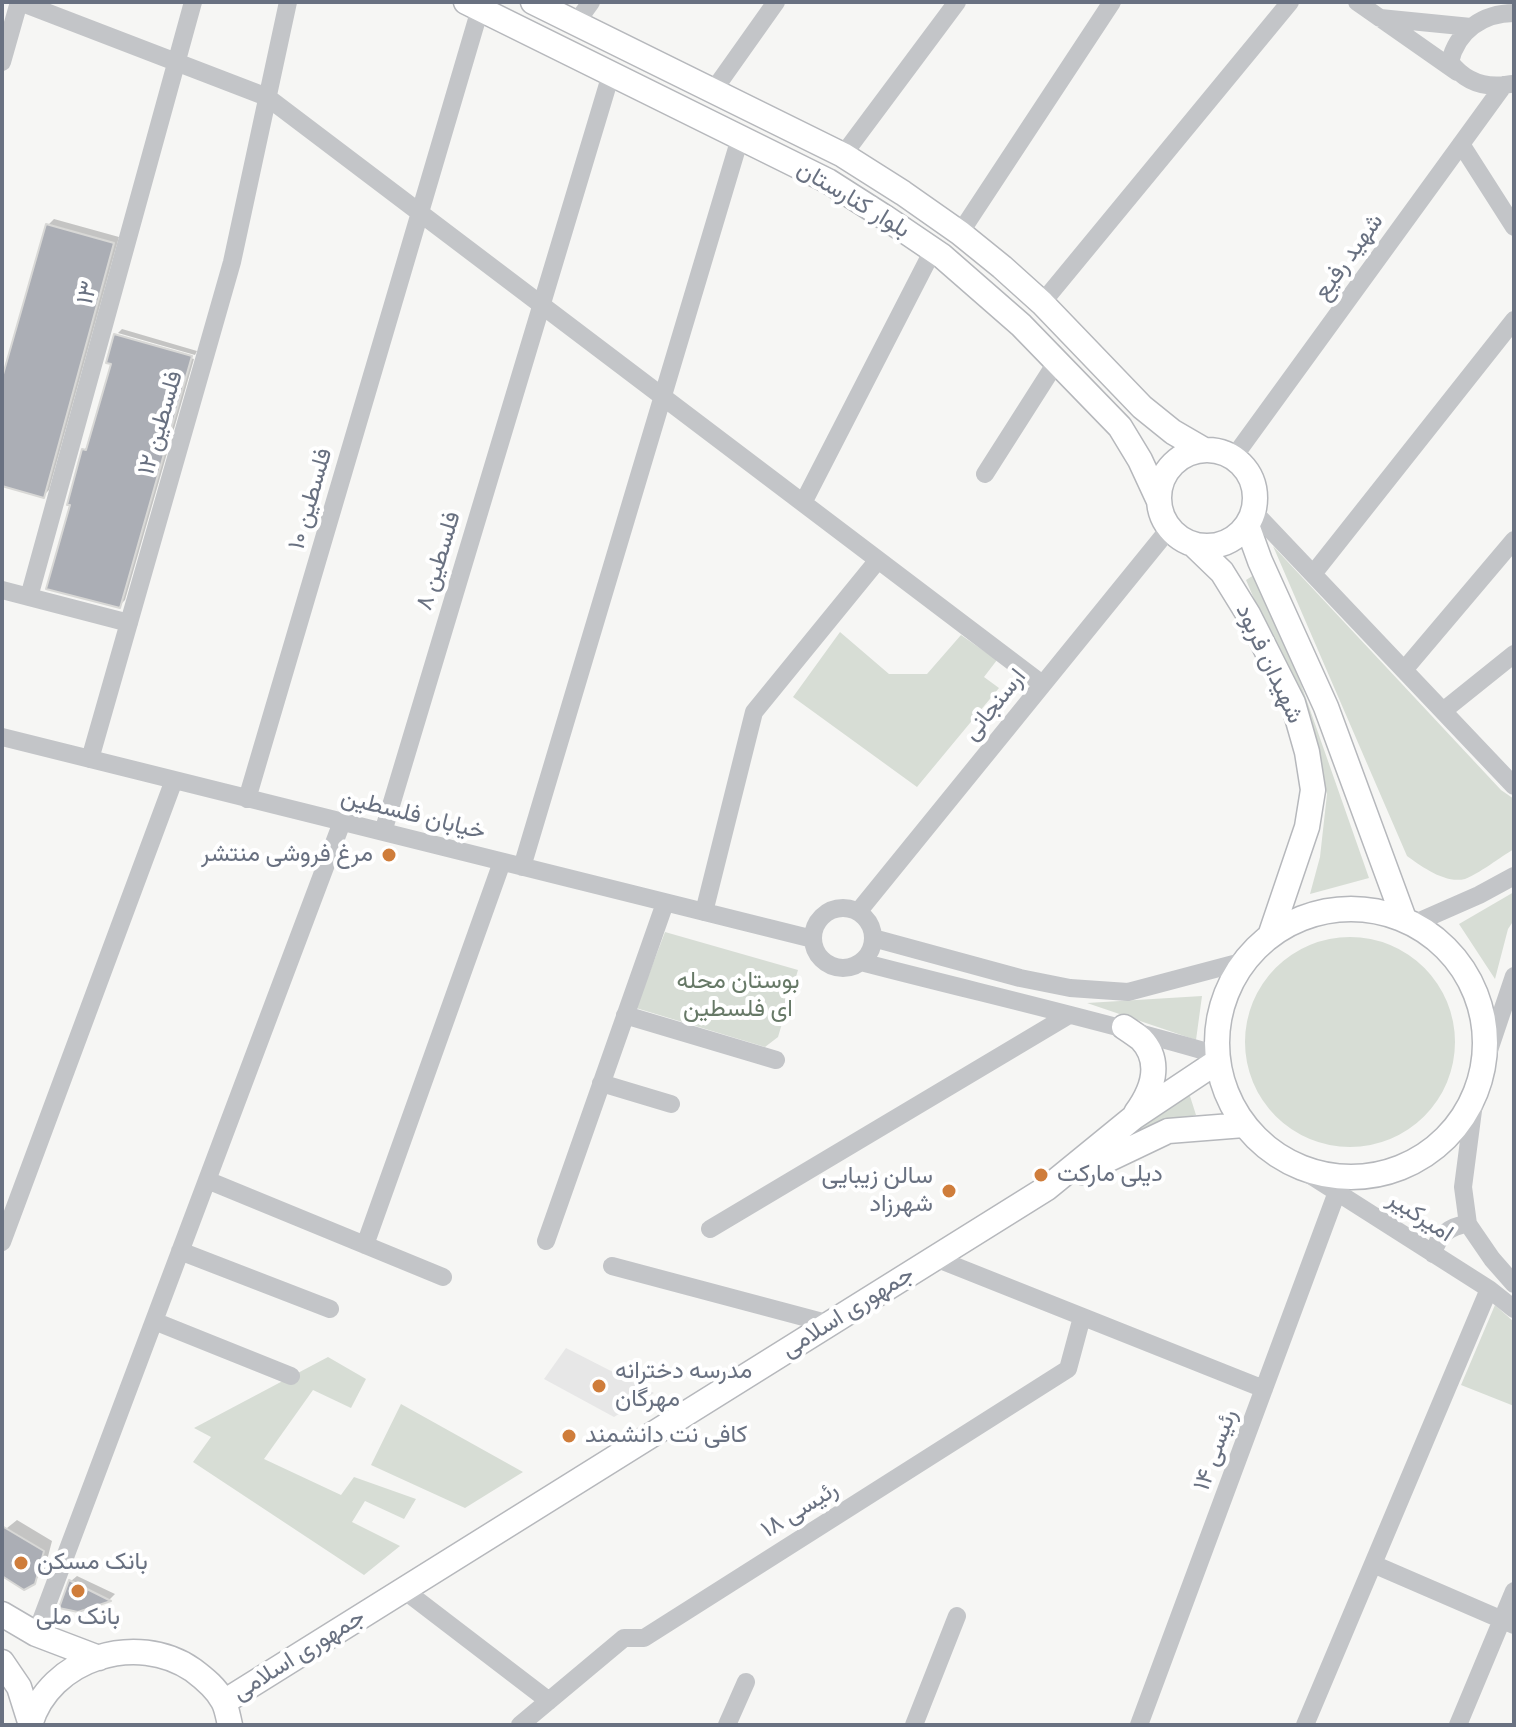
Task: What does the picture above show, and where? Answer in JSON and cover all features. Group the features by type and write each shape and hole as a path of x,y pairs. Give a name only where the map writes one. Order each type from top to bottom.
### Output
{"main road":[{"name":"بلوار کنارستان","path":"533,2 843,155 903,193 960,233 1042,303 1142,407 1173,432 1204,450"},
{"name":"بلوار کنارستان","path":"473,6 828,181 933,250 1021,325 1120,427 1159,501"},
{"path":"1204,450 1233,458 1252,481 1255,496 1250,518 1237,536 1224,543 1209,547 1180,539 1169,529 1159,501 1160,486 1167,472 1190,453 1204,450"},
{"name":"شهيدان فربود","path":"1250,518 1260,561 1326,707 1408,922"},
{"name":"شهيدان فربود","path":"1194,545 1222,572 1248,614 1293,703 1307,752 1313,790 1307,827 1270,936"},
{"path":"1335,910 1370,910 1408,922 1434,937 1459,962 1476,992 1485,1026 1485,1062 1475,1095 1457,1126 1432,1151 1402,1168 1368,1177 1333,1177 1299,1168 1269,1150 1244,1125 1227,1095 1218,1058 1218,1025 1228,991 1245,961 1270,936 1301,919 1335,910"},
{"path":"1124,1027 1142,1041 1154,1064 1151,1090 1134,1117"},
{"name":"جمهوری اسلامی","path":"227,1714 404,1590 1047,1188 1134,1117 1218,1058"},
{"path":"1047,1188 1168,1131 1244,1125"},
{"path":"2,1614 36,1634 99,1658"},
{"path":"30,1724 41,1699 58,1680 77,1665 121,1652 167,1656 188,1667 209,1681 227,1714"},
{"path":"2,1662 19,1687 30,1724"}],"street":[{"path":"2,62 19,2 267,97 1042,684"},
{"name":"۱۳","path":"29,597 193,2"},
{"name":"فلسطین ۱۲","path":"90,759 232,262 288,2"},
{"path":"576,23 591,2"},
{"path":"713,91 776,2"},
{"path":"843,155 957,2"},
{"path":"960,233 1112,2"},
{"path":"1042,303 1290,2"},
{"path":"1357,2 1471,81 1509,84"},
{"name":"فلسطین ۱۰","path":"247,799 420,213 473,6"},
{"path":"1459,74 1450,62 1453,47 1461,35 1490,17 1514,13"},
{"path":"1377,18 1471,27"},
{"name":"فلسطین ۸","path":"383,832 611,74"},
{"name":"شهید رفیع","path":"1233,458 1461,144 1509,84"},
{"path":"522,867 740,138"},
{"path":"1461,144 1514,227"},
{"path":"803,503 933,250"},
{"path":"1313,574 1514,320"},
{"path":"985,474 1057,361"},
{"path":"1250,518 1313,574 1443,711 1510,774"},
{"name":"ارسنجانی","path":"858,912 1169,529"},
{"path":"1404,670 1514,540"},
{"path":"704,912 754,712 878,560"},
{"path":"2,590 129,623"},
{"path":"1443,711 1514,654"},
{"name":"خیابان فلسطین","path":"2,737 813,939"},
{"path":"2,1242 174,780"},
{"path":"36,1634 342,822"},
{"path":"365,1245 502,862"},
{"path":"1408,922 1479,895 1514,876"},
{"path":"546,1241 665,903"},
{"path":"845,908 866,918 873,938 872,947 861,962 849,968 836,968 824,962 816,952 813,939 815,927 822,916 845,908"},
{"path":"873,938 1020,978 1070,988 1128,992 1245,961"},
{"path":"861,962 1124,1027 1218,1058"},
{"path":"1485,1062 1506,1025 1514,976"},
{"path":"625,1015 776,1060"},
{"path":"710,1229 1069,1015"},
{"path":"601,1083 671,1104"},
{"path":"1475,1095 1463,1187 1468,1224 1514,1284"},
{"name":"امیرکبیر","path":"1299,1168 1489,1289 1514,1309"},
{"path":"207,1180 443,1277"},
{"name":"رئیسی ۱۴","path":"1139,1725 1337,1192"},
{"path":"1433,1254 1441,1235 1458,1225 1468,1224"},
{"path":"180,1251 330,1309"},
{"path":"935,1258 1264,1389"},
{"path":"612,1266 830,1324"},
{"path":"1305,1725 1489,1289"},
{"name":"رئیسی ۱۸","path":"520,1725 624,1638 644,1638 1068,1369 1082,1317"},
{"path":"154,1321 291,1376"},
{"path":"1373,1564 1507,1622"},
{"path":"404,1590 549,1701"},
{"path":"1458,1725 1507,1622 1514,1591"},
{"path":"914,1725 957,1616"},
{"path":"727,1725 746,1682"}],"shaded area":[{"name":"مدرسه دخترانه مهرگان","path":"566,1348 654,1393 614,1417 544,1379"}],"green space":[{"path":"1273,546 1501,790 1514,799 1514,849 1476,874 1457,880 1434,873 1407,856"},
{"path":"1254,575 1301,684 1369,878 1310,894 1320,857 1327,794 1292,688 1246,580"},
{"path":"840,632 889,674 927,674 961,635 997,660 984,677 999,688 917,787 793,697"},
{"path":"1514,892 1514,920 1508,929 1495,979 1459,924"},
{"name":"بوستان محله ای فلسطین","path":"665,932 798,970 778,1037 765,1047 636,1008"},
{"path":"1350,937 1390,945 1424,968 1447,1002 1455,1042 1447,1082 1424,1116 1390,1139 1350,1147 1310,1139 1276,1116 1253,1082 1245,1042 1253,1002 1276,968 1310,945"},
{"path":"1202,996 1196,1040 1087,1003"},
{"path":"1189,1093 1196,1115 1130,1132"},
{"path":"1495,1305 1514,1322 1514,1406 1461,1385"},
{"path":"328,1357 366,1379 351,1408 313,1390 264,1459 341,1495 354,1477 416,1499 404,1519 365,1501 352,1522 400,1546 364,1575 193,1462 211,1437 194,1428"},
{"path":"401,1404 523,1472 465,1508 371,1465"}],"building":[{"path":"46,224 114,243 44,498 2,486 2,378"},
{"path":"114,334 192,356 120,608 46,589 82,449 86,450 111,364 106,363"},
{"name":"بانک مسکن","path":"2,1526 44,1551 35,1584 24,1590 2,1576"},
{"name":"بانک ملی","path":"69,1580 111,1601 78,1612 59,1608"}],"place":[{"name":"مرغ فروشی منتشر","path":"389,855"},
{"name":"دیلی مارکت","path":"1041,1175"},
{"name":"سالن زیبایی شهرزاد","path":"949,1191"},
{"name":"مدرسه دخترانه مهرگان","path":"599,1386"},
{"name":"کافی نت دانشمند","path":"569,1436"},
{"name":"بانک مسکن","path":"21,1563"},
{"name":"بانک ملی","path":"78,1591"}]}
